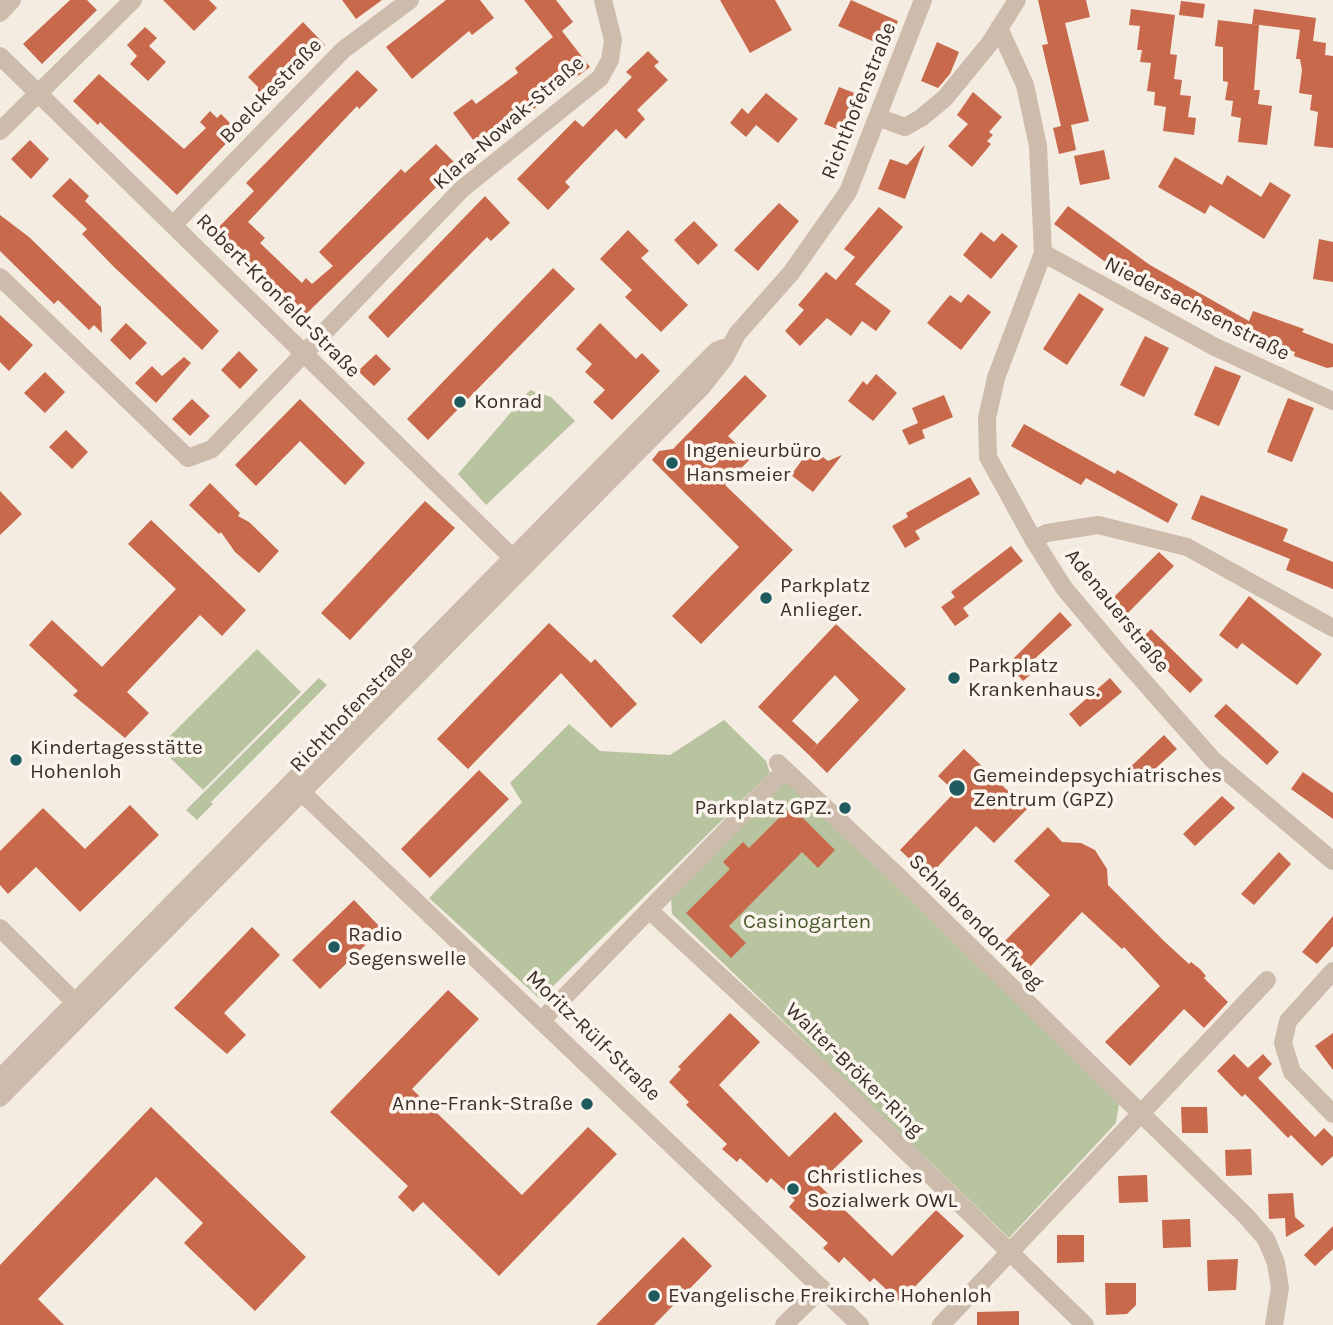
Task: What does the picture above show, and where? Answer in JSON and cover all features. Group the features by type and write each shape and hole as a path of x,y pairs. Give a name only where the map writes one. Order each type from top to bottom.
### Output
{"street":[{"path":"0,13 12,0"},
{"path":"0,131 133,0"},
{"name":"Boelckestraße","path":"174,224 344,50 410,0"},
{"name":"Klara-Nowak-Straße","path":"0,277 188,458 212,449 462,190 600,78 610,60 613,40 603,0"},
{"name":"Richthofenstraße","path":"0,1098 80,1007 518,563 702,387 724,359 728,347 791,273 844,200 880,117 923,0"},
{"path":"880,117 905,128 945,98 999,29 1017,0"},
{"name":"Adenauerstraße","path":"999,29 1025,85 1038,146 1043,253 996,378 987,418 988,457 1033,540 1064,588 1213,760 1333,861"},
{"name":"Robert-Kronfeld-Straße","path":"0,56 518,563"},
{"name":"Niedersachsenstraße","path":"1043,253 1215,347 1333,401"},
{"path":"1033,540 1047,533 1098,525 1187,547 1333,628"},
{"name":"Schlabrendorffweg","path":"649,909 781,767 898,876 1140,1116"},
{"name":"Moritz-Rülf-Straße","path":"297,787 860,1325"},
{"path":"542,1020 649,909"},
{"name":"Walter-Bröker-Ring","path":"649,909 823,1071 1085,1325"},
{"path":"0,928 80,1007"},
{"path":"1333,971 1288,1021 1283,1043 1292,1072 1333,1114"},
{"path":"942,1325 1267,980"},
{"name":"Richthofenstraße","path":"0,1078 80,1007"},
{"path":"1140,1116 1247,1217 1266,1240 1273,1252 1280,1288 1274,1325"},
{"path":"784,1325 822,1288"}],"green space":[{"path":"530,390 551,397 575,421 486,505 458,474"},
{"path":"257,649 301,692 203,790 159,747"},
{"path":"319,678 327,685 211,802 213,804 197,820 186,810"},
{"path":"724,720 766,761 770,773 540,999 429,898 522,802 510,783 569,724 600,751 670,755"},
{"name":"Casinogarten","path":"786,777 1119,1104 1116,1123 1009,1238 672,914 671,898"}],"building":[{"path":"70,0 87,0 97,10 42,64 23,44"},
{"path":"163,0 209,0 217,8 194,31"},
{"path":"342,0 382,0 356,19"},
{"path":"446,0 480,0 494,18 472,35 469,31 412,79 386,47"},
{"path":"524,0 556,0 573,22 562,31 590,67 480,149 453,113 472,99 476,104 518,73 515,68 553,37"},
{"path":"720,0 775,0 792,30 750,53"},
{"path":"851,0 898,21 886,47 838,26"},
{"path":"1038,0 1086,0 1090,17 1065,23 1089,121 1071,125 1076,150 1059,154 1053,128 1061,126 1042,45 1048,44"},
{"path":"1181,1 1205,4 1203,18 1179,15"},
{"path":"1131,9 1175,15 1170,54 1177,55 1174,79 1182,80 1180,95 1191,96 1188,117 1196,118 1194,135 1163,131 1166,107 1154,105 1155,92 1147,91 1151,63 1140,62 1142,50 1137,50 1140,26 1129,25"},
{"path":"1254,9 1316,18 1313,41 1326,43 1325,55 1333,56 1333,148 1314,146 1318,112 1310,110 1312,95 1299,93 1302,70 1300,59 1296,59 1300,30 1252,24"},
{"path":"1218,20 1259,25 1254,90 1260,90 1258,104 1272,106 1267,145 1238,142 1241,118 1231,116 1233,101 1225,100 1228,82 1223,81 1223,47 1215,46"},
{"path":"303,22 325,45 269,98 258,95 258,87 248,77"},
{"path":"145,27 157,38 149,46 166,62 148,81 130,64 137,56 127,45"},
{"path":"937,42 959,52 950,74 938,88 921,81"},
{"path":"648,51 659,62 654,66 668,80 637,110 645,119 626,139 616,129 565,182 570,187 548,210 517,179 575,120 583,127 632,77 626,72"},
{"path":"357,70 378,90 359,109 357,106 248,222 265,238 260,243 302,283 306,278 312,284 333,266 319,252 401,169 405,173 436,144 458,166 304,316 215,231 254,191 246,183"},
{"path":"99,74 184,149 206,128 200,122 210,111 217,118 221,114 238,131 177,195 100,122 98,125 73,101"},
{"path":"839,87 857,94 855,98 863,101 850,134 824,124"},
{"path":"973,92 1002,117 989,132 993,135 987,141 991,144 972,167 948,146 968,124 957,115"},
{"path":"766,93 798,119 778,143 756,125 746,137 730,123 742,108 748,114"},
{"path":"30,140 49,159 31,179 11,159"},
{"path":"925,145 905,199 878,189 890,159 907,165"},
{"path":"1104,150 1110,179 1080,185 1074,156"},
{"path":"1175,157 1222,185 1227,175 1261,197 1270,182 1291,195 1264,239 1210,205 1205,214 1158,187"},
{"path":"70,178 89,196 85,201 219,331 202,350 114,267 82,234 87,229 52,196"},
{"path":"485,196 510,223 491,241 487,237 388,338 368,317"},
{"path":"779,203 799,221 758,271 734,250"},
{"path":"1068,206 1150,265 1249,321 1253,311 1304,329 1302,332 1333,344 1333,367 1327,368 1294,356 1295,352 1214,326 1123,275 1054,224"},
{"path":"879,207 903,227 855,284 891,311 876,331 862,321 851,336 827,318 800,346 785,331 804,310 798,305 826,272 836,280 855,257 844,249"},
{"path":"0,215 29,237 101,307 102,333 94,325 89,330 58,300 54,304 0,251"},
{"path":"694,221 718,245 698,265 674,240"},
{"path":"628,230 649,251 641,258 688,305 661,332 625,297 632,290 600,259"},
{"path":"981,232 994,242 1002,233 1018,246 991,279 963,255"},
{"path":"1319,239 1333,242 1333,282 1313,279"},
{"path":"553,268 575,289 428,440 407,419"},
{"path":"1079,293 1104,309 1067,365 1043,349"},
{"path":"968,294 991,312 961,350 927,323 950,295 961,303"},
{"path":"0,315 33,345 9,371 0,362"},
{"path":"126,323 147,343 130,360 110,340"},
{"path":"600,323 636,359 642,353 660,371 612,420 593,402 605,390 585,372 592,364 576,349"},
{"path":"1145,336 1169,348 1144,397 1120,385"},
{"path":"239,351 258,370 240,389 221,370"},
{"path":"376,354 391,369 374,386 358,371"},
{"path":"184,357 191,363 156,403 135,383 152,366 162,376"},
{"path":"1215,366 1241,376 1219,426 1194,415"},
{"path":"45,372 65,392 45,413 24,393"},
{"path":"876,374 897,393 873,421 848,401 863,381 867,385"},
{"path":"745,375 767,396 728,436 751,458 725,485 793,550 701,644 672,616 739,547 652,460 659,451 673,449"},
{"path":"944,395 953,417 922,430 925,438 909,445 902,430 918,423 912,408"},
{"path":"1288,398 1314,408 1292,462 1267,452"},
{"path":"192,399 210,416 190,436 172,419"},
{"path":"300,399 365,463 345,485 300,441 256,486 235,465"},
{"path":"1024,424 1115,474 1117,470 1178,504 1168,523 1086,478 1081,485 1011,446"},
{"path":"66,430 88,452 72,469 49,447"},
{"path":"811,448 828,461 842,455 813,492 791,475"},
{"path":"970,477 980,494 915,531 920,539 905,548 892,526 908,517 906,513"},
{"path":"210,483 240,513 238,516 249,522 279,551 259,573 235,552 221,532 219,534 189,505"},
{"path":"0,491 22,514 0,535"},
{"path":"1201,495 1288,529 1283,541 1333,562 1333,589 1286,570 1290,559 1191,519"},
{"path":"425,501 455,528 350,640 321,613"},
{"path":"151,520 246,610 222,636 200,615 127,692 149,713 125,738 73,695 78,691 29,645 52,620 102,667 176,589 128,544"},
{"path":"1011,546 1023,561 963,608 969,616 955,626 941,607 955,597 951,592"},
{"path":"1159,552 1174,566 1123,618 1108,603"},
{"path":"1249,596 1322,654 1297,685 1242,643 1237,649 1219,635"},
{"path":"1060,612 1072,625 1030,663 1036,670 1023,681 1008,664"},
{"path":"549,623 591,663 595,659 637,704 611,728 561,673 468,769 437,739"},
{"path":"836,624 906,689 827,773 758,707","holes":["835,675 859,700 808,754 817,744 792,721"]},
{"path":"1151,629 1203,680 1190,693 1138,642"},
{"path":"1110,678 1122,692 1080,727 1069,714"},
{"path":"1226,704 1279,752 1267,765 1214,716"},
{"path":"1164,735 1177,749 1136,786 1124,773"},
{"path":"964,749 1027,809 994,843 976,826 928,877 900,850 955,792 938,776"},
{"path":"479,770 509,799 430,878 401,849"},
{"path":"1303,772 1333,793 1333,819 1291,789"},
{"path":"1222,796 1235,808 1195,846 1183,834"},
{"path":"130,805 159,835 80,912 36,867 8,894 0,885 0,851 43,808 85,849"},
{"path":"791,806 835,850 818,868 802,852 729,926 746,943 731,958 686,913 730,869 723,862 743,842 749,848"},
{"path":"1048,827 1062,842 1081,843 1095,850 1107,869 1108,885 1189,964 1191,962 1200,969 1206,976 1204,978 1228,1002 1204,1028 1184,1009 1130,1066 1105,1042 1160,986 1124,947 1122,949 1082,912 1026,971 1000,946 1050,895 1014,861"},
{"path":"1279,852 1291,864 1254,905 1241,894"},
{"name":"Radio Segenswelle","path":"354,900 382,929 320,989 292,960"},
{"path":"1333,916 1333,946 1317,964 1302,952"},
{"path":"252,927 280,955 224,1013 246,1035 227,1054 174,1008"},
{"path":"448,990 479,1019 412,1089 522,1195 588,1127 617,1154 499,1276 423,1202 413,1212 398,1197 408,1186 330,1112"},
{"path":"730,1013 760,1042 719,1085 789,1157 835,1112 863,1141 818,1184 892,1256 936,1210 964,1236 900,1302 874,1278 870,1282 844,1257 839,1263 823,1248 828,1243 789,1207 795,1200 771,1178 767,1183 740,1158 737,1162 722,1149 727,1144 686,1105 689,1102 669,1082 681,1069 678,1067"},
{"path":"1333,1033 1333,1070 1315,1046"},
{"path":"1234,1054 1248,1068 1263,1054 1272,1064 1258,1078 1315,1137 1324,1128 1333,1137 1333,1156 1322,1166 1291,1135 1288,1138 1245,1094 1242,1097 1217,1071"},
{"path":"151,1107 306,1257 255,1311 184,1243 203,1223 156,1177 38,1299 64,1325 0,1325 0,1265"},
{"path":"1181,1107 1207,1107 1208,1133 1182,1133"},
{"path":"1251,1149 1252,1175 1226,1176 1225,1150"},
{"path":"1147,1175 1148,1202 1119,1203 1118,1176"},
{"path":"1293,1193 1295,1217 1305,1226 1286,1237 1285,1218 1269,1219 1268,1194"},
{"path":"1190,1219 1191,1247 1163,1248 1162,1220"},
{"path":"1333,1226 1333,1249 1315,1266 1304,1255"},
{"path":"1057,1235 1084,1235 1084,1262 1057,1263"},
{"name":"Evangelische Freikirche Hohenloh","path":"683,1237 712,1266 654,1325 596,1325"},
{"path":"1238,1259 1236,1290 1208,1291 1207,1260"},
{"path":"1105,1283 1136,1283 1136,1305 1127,1314 1106,1315"},
{"path":"1019,1311 1019,1325 977,1325 977,1312"}],"place":[{"name":"Konrad","path":"460,402"},
{"name":"Ingenieurbüro Hansmeier","path":"672,463"},
{"name":"Parkplatz Anlieger.","path":"766,598"},
{"name":"Parkplatz Krankenhaus.","path":"954,678"},
{"name":"Kindertagesstätte Hohenloh","path":"16,760"},
{"name":"Gemeindepsychiatrisches Zentrum (GPZ)","path":"957,788"},
{"name":"Parkplatz GPZ.","path":"845,808"},
{"name":"Radio Segenswelle","path":"334,947"},
{"name":"Anne-Frank-Straße","path":"587,1104"},
{"name":"Christliches Sozialwerk OWL","path":"793,1189"},
{"name":"Evangelische Freikirche Hohenloh","path":"654,1296"}]}
